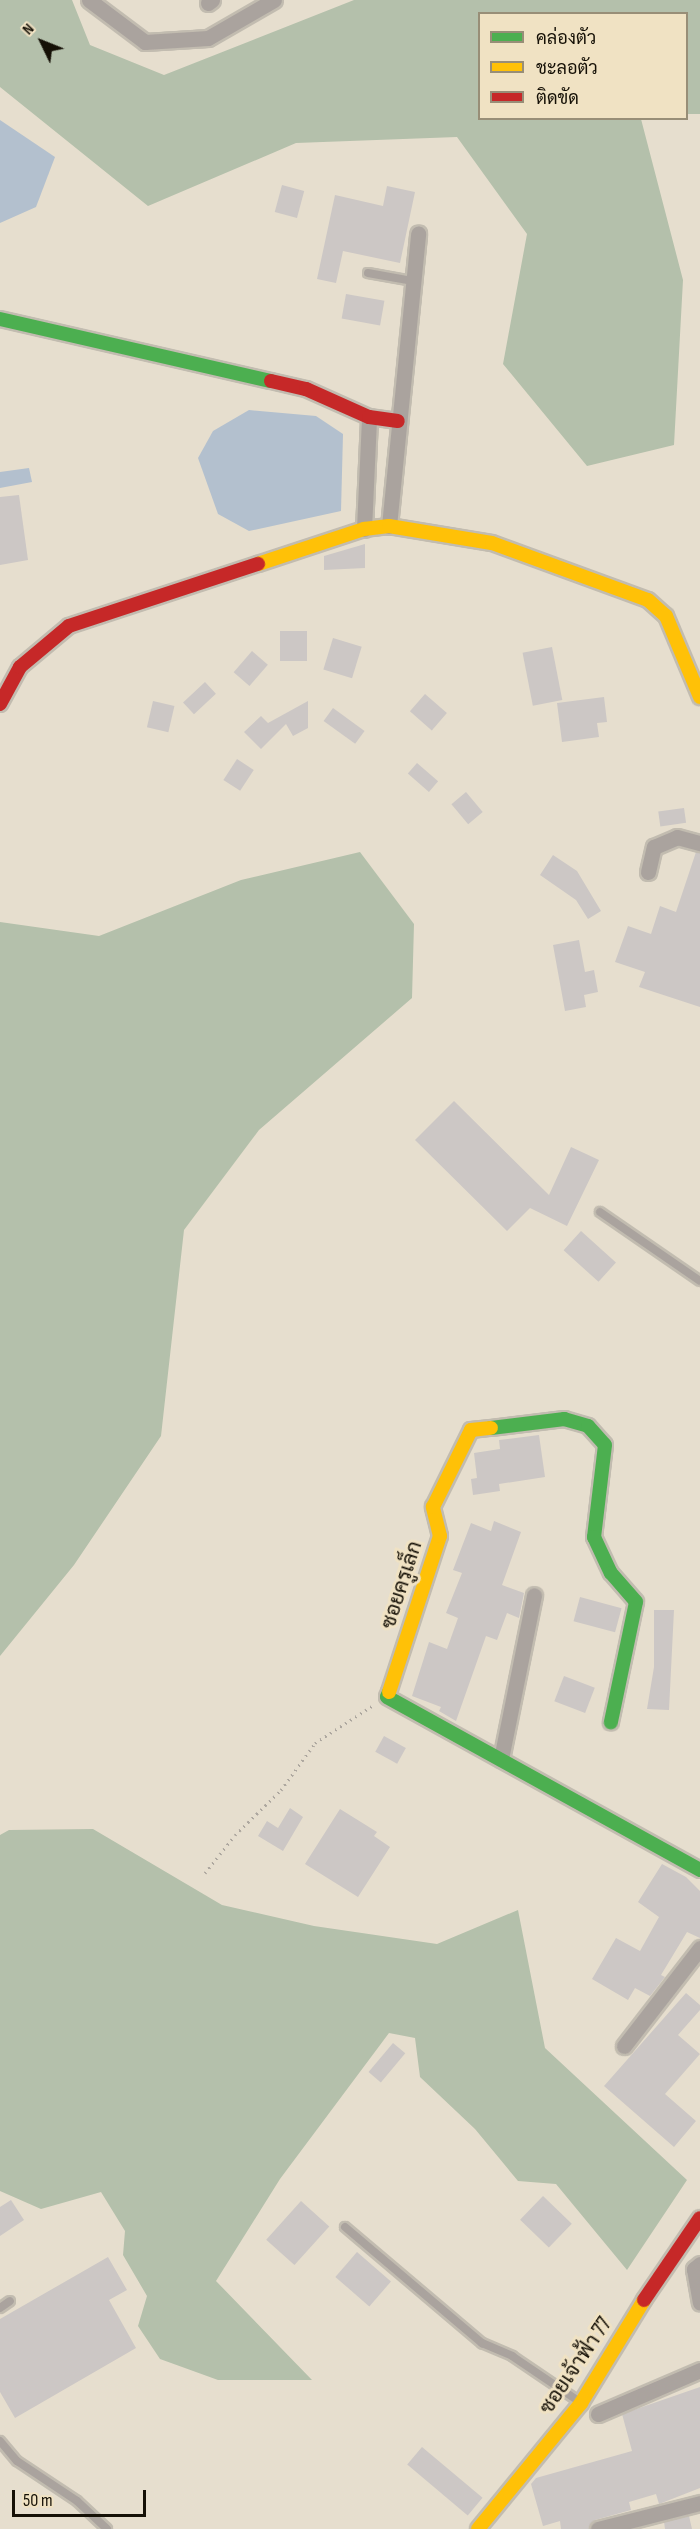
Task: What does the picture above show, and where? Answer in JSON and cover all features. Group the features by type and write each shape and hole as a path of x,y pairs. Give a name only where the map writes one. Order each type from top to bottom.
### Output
{"street":[{"path":"89,0 145,42 208,38 271,1"},
{"path":"388,526 418,233"},
{"path":"0,319 306,389 369,417 398,421"},
{"path":"364,529 369,417"},
{"path":"0,704 20,667 69,626 364,529 388,526 492,543 648,600 666,616 700,697"},
{"path":"648,872 654,847 677,837 700,843"},
{"name":"ซอยครูเล็ก","path":"387,1696 440,1536 433,1507 471,1430 564,1419 588,1426 605,1445 594,1537 611,1573 636,1602 611,1722"},
{"path":"501,1759 534,1595"},
{"path":"387,1696 700,1870"},
{"path":"624,2046 700,1948"},
{"name":"ซอยเจ้าฟ้า 77","path":"478,2529 581,2403 672,2254 700,2218"},
{"path":"700,2264 694,2269 700,2302"},
{"path":"598,2414 700,2370"},
{"path":"598,2529 700,2503"}],"lane":[{"path":"368,273 413,281"},
{"path":"600,1212 700,1281"},
{"path":"345,2227 482,2343 512,2356 581,2403"},
{"path":"0,2308 9,2301"},
{"path":"0,2441 17,2461 77,2500 107,2529"}],"path":[{"path":"205,1873 235,1835 281,1790 315,1743 387,1696"}],"green space":[{"path":"0,0 72,0 90,45 164,75 354,0 700,0 700,114 688,114 688,12 478,12 478,120 641,120 683,280 674,445 587,466 503,364 527,234 457,137 296,143 148,206 0,87"},
{"path":"360,852 414,924 412,998 259,1130 184,1230 161,1436 74,1565 0,1656 0,922 99,936 241,880"},
{"path":"93,1829 222,1905 314,1926 437,1944 518,1910 545,2048 687,2180 627,2270 556,2184 518,2181 475,2129 420,2077 415,2038 389,2033 280,2179 216,2281 312,2380 218,2380 160,2359 138,2326 147,2296 123,2255 125,2231 101,2192 41,2209 0,2191 0,1835 9,1830"}],"water":[{"path":"0,120 55,157 36,207 0,223"},
{"path":"249,410 316,416 343,434 341,511 249,531 218,514 198,458 213,431"},
{"path":"29,468 32,482 0,488 0,472"}],"building":[{"path":"282,185 304,191 297,218 275,212"},
{"path":"387,186 415,192 400,263 343,251 336,283 317,279 335,195 383,206"},
{"path":"346,294 384,301 380,325 342,319"},
{"path":"19,495 28,560 0,565 0,497"},
{"path":"365,544 365,568 324,570 324,556"},
{"path":"280,631 307,631 307,661 280,661"},
{"path":"333,638 362,647 352,678 323,670"},
{"path":"552,647 562,700 533,706 523,653"},
{"path":"252,651 268,665 249,686 234,672"},
{"path":"205,682 216,694 194,714 183,702"},
{"path":"425,694 447,713 432,730 410,711"},
{"path":"604,697 607,722 597,723 599,737 562,742 557,703"},
{"path":"153,701 174,706 168,732 147,727"},
{"path":"308,701 308,728 293,736 286,724 261,749 244,732 261,716 268,723"},
{"path":"333,708 365,731 355,744 324,721"},
{"path":"237,759 254,770 240,791 223,780"},
{"path":"417,763 438,781 429,792 408,774"},
{"path":"466,792 483,812 468,824 451,804"},
{"path":"684,808 686,823 660,826 658,812"},
{"path":"696,852 700,852 700,1007 639,987 645,972 615,962 628,926 651,934 660,906 676,912"},
{"path":"553,855 577,871 601,911 588,919 576,900 540,875"},
{"path":"579,940 585,972 594,970 598,992 584,995 586,1007 565,1011 553,945"},
{"path":"454,1101 549,1195 571,1147 599,1160 567,1226 530,1208 507,1231 415,1140"},
{"path":"581,1231 616,1262 599,1282 564,1250"},
{"path":"539,1435 545,1477 499,1484 500,1491 473,1495 471,1479 477,1478 474,1453 500,1449 499,1440"},
{"path":"494,1521 521,1532 502,1585 524,1593 519,1618 507,1613 497,1640 486,1636 456,1721 439,1711 441,1707 412,1696 429,1642 447,1649 458,1618 446,1613 462,1573 453,1570 471,1523 491,1531"},
{"path":"580,1597 622,1608 615,1632 574,1621"},
{"path":"654,1610 674,1610 669,1710 647,1709 654,1667"},
{"path":"564,1676 595,1688 585,1713 554,1701"},
{"path":"384,1736 406,1748 397,1764 375,1752"},
{"path":"290,1808 303,1817 283,1851 258,1836 267,1821 278,1828"},
{"path":"340,1809 377,1832 374,1836 390,1847 358,1897 305,1864"},
{"path":"662,1864 686,1877 700,1891 700,1938 687,1932 661,1975 665,1977 650,1996 635,1988 628,2000 592,1979 616,1938 640,1951 659,1917 638,1902"},
{"path":"686,1993 700,2005 700,2010 678,2035 700,2054 665,2094 696,2121 674,2147 604,2086"},
{"path":"393,2043 405,2053 381,2082 369,2072"},
{"path":"543,2196 572,2224 549,2248 520,2220"},
{"path":"11,2200 24,2220 0,2236 0,2207"},
{"path":"301,2201 329,2226 294,2265 266,2240"},
{"path":"357,2252 391,2282 369,2306 335,2277"},
{"path":"108,2257 127,2290 109,2300 136,2348 15,2418 0,2392 0,2319"},
{"path":"700,2387 700,2488 659,2504 656,2494 629,2502 631,2510 595,2520 589,2529 561,2529 560,2521 543,2526 531,2484 536,2478 632,2451 622,2414"},
{"path":"422,2447 483,2498 468,2515 407,2465"},
{"path":"689,2516 692,2529 665,2529 664,2522"}],"traffic: fast":[{"path":"0,319 271,381"},
{"path":"491,1428 564,1419 588,1426 605,1445 594,1537 611,1573 636,1602 611,1722"},
{"path":"389,1692 387,1697 700,1870"}],"traffic: slow":[{"path":"258,564 364,529 389,526 492,543 648,600 666,616 700,697"},
{"path":"389,1692 440,1536 433,1507 471,1430 491,1428"},
{"path":"478,2529 581,2403 644,2300"}],"traffic: jam":[{"path":"271,381 306,389 369,417 398,421"},
{"path":"0,704 20,667 69,626 258,564"},
{"path":"644,2300 700,2218"}]}
